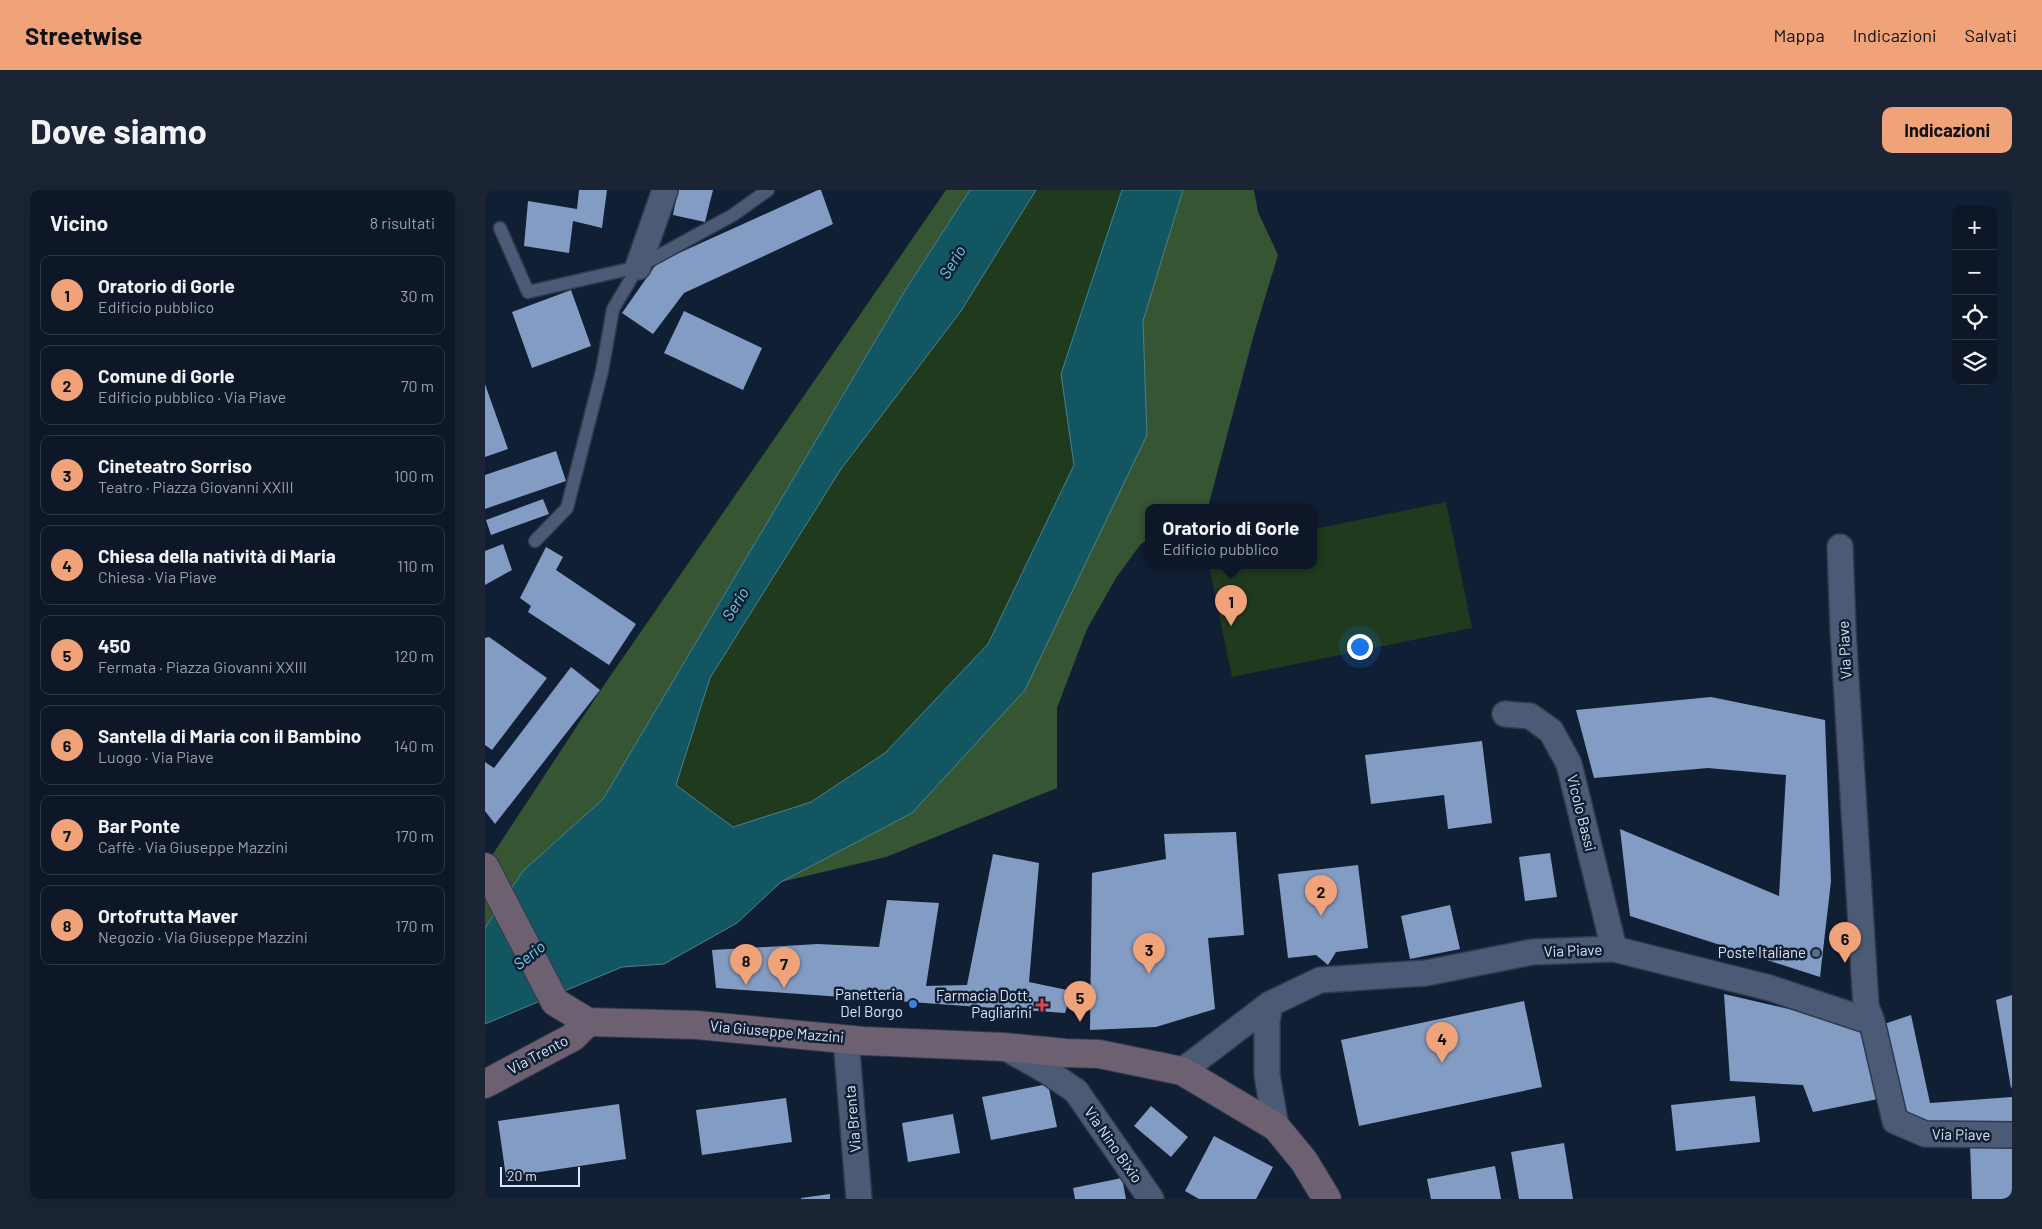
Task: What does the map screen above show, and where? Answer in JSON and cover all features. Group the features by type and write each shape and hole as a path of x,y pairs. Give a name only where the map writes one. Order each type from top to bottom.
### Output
{"street":[{"path":"638,267 665,190"},
{"name":"Via Piave","path":"1840,555 1866,1006 1872,1022 1895,1121 1925,1134 2012,1135"},
{"name":"Vicolo Bassi","path":"1505,714 1529,716 1551,731 1569,764 1615,949"},
{"path":"485,867 555,1002 588,1022"},
{"name":"Via Piave","path":"1182,1071 1270,1004 1320,980 1426,973 1532,952 1615,949 1770,988 1872,1022"},
{"path":"1270,1004 1267,1022 1267,1074 1275,1127"},
{"name":"Via Giuseppe Mazzini","path":"588,1022 697,1024 846,1039 1099,1054 1182,1071 1275,1127 1304,1161 1327,1199"},
{"name":"Via Trento","path":"485,1084 573,1037 588,1022"},
{"name":"Via Brenta","path":"846,1039 859,1199"},
{"name":"Via Nino Bixio","path":"1004,1047 1045,1070 1076,1091 1151,1199"},
{"name":"Via Nino Bixio","path":"1076,1091 1076,1082 1083,1064 1099,1054"}],"lane":[{"path":"500,228 528,292 638,267 733,215 768,190"},
{"path":"535,541 567,508 602,371 613,309 638,267"}],"shaded area":[{"path":"946,190 970,190 906,289 603,799 523,871 485,928 485,860 491,857 600,691"},
{"path":"1036,190 1122,190 1061,374 1074,465 988,644 885,753 811,802 733,827 676,785 710,678 841,469 961,311"},
{"path":"1183,190 1254,190 1258,212 1278,255 1254,334 1209,504 1145,504 1145,541 1140,545 1116,578 1087,629 1057,708 1057,788 886,857 781,882 912,813 1147,435 1143,321"},
{"path":"1446,502 1472,628 1232,677 1210,569 1317,569 1317,528"}],"water":[{"name":"Serio","path":"970,190 1036,190 961,311 841,469 710,678 676,785 733,827 811,802 885,753 988,644 1074,465 1061,374 1122,190 1183,190 1143,321 1147,435 1025,690 912,813 781,882 737,923 664,964 622,967 485,1024 485,928 523,871 603,799 906,289"}],"building":[{"path":"579,190 607,190 602,228 573,221 569,253 524,246 528,201 577,209"},
{"path":"678,190 713,190 705,222 673,215"},
{"path":"821,190 833,224 684,293 653,334 622,313 657,263"},
{"path":"571,290 591,346 532,368 512,312"},
{"path":"684,311 762,348 743,390 664,353"},
{"path":"485,384 508,449 485,457"},
{"path":"556,451 566,481 485,509 485,475"},
{"path":"543,499 549,514 491,535 486,520"},
{"path":"503,544 512,570 485,585 485,551"},
{"path":"546,547 563,557 556,570 636,624 609,665 528,612 531,606 520,598"},
{"path":"489,637 547,678 492,750 485,745 485,638"},
{"path":"571,667 600,690 495,824 485,811 485,762 494,768"},
{"path":"1711,697 1825,720 1831,881 1820,977 1630,916 1620,829 1779,896 1786,775 1708,768 1594,778 1576,710"},
{"path":"1482,741 1492,823 1448,829 1444,795 1371,804 1365,755"},
{"path":"1236,832 1244,935 1208,938 1215,1009 1156,1027 1090,1030 1092,873 1166,859 1164,834"},
{"path":"1550,853 1557,897 1525,901 1519,857"},
{"path":"993,854 1039,863 1029,982 1072,991 1065,1013 716,988 712,950 818,944 879,947 887,900 939,903 926,986 967,985"},
{"path":"1358,865 1368,948 1336,952 1328,965 1316,955 1288,958 1278,874"},
{"path":"1450,905 1460,949 1410,959 1401,916"},
{"path":"1724,994 1866,1027 1883,1098 1813,1112 1803,1085 1730,1081"},
{"path":"2012,995 2012,1087 2011,1088 1996,1000"},
{"path":"1524,1001 1542,1087 1359,1126 1341,1040"},
{"path":"1911,1015 1930,1103 2012,1097 2012,1128 1985,1131 1905,1118 1884,1024"},
{"path":"1048,1084 1057,1127 991,1140 982,1097"},
{"path":"1755,1096 1760,1142 1676,1151 1671,1105"},
{"path":"786,1098 792,1142 702,1155 696,1110"},
{"path":"619,1104 626,1159 506,1177 498,1121"},
{"path":"1151,1106 1188,1137 1171,1157 1134,1126"},
{"path":"953,1114 960,1153 908,1162 902,1123"},
{"path":"1214,1136 1273,1167 1256,1199 1199,1199 1185,1191"},
{"path":"1564,1143 1573,1199 1519,1199 1511,1152"},
{"path":"1970,1145 2012,1146 2012,1199 1972,1199"},
{"path":"1495,1166 1501,1199 1431,1199 1427,1179"},
{"path":"1122,1178 1126,1199 1075,1199 1073,1188"},
{"path":"830,1194 830,1199 801,1199 801,1198"}],"place":[{"name":"Oratorio di Gorle","path":"1231,626"},
{"name":"Comune di Gorle","path":"1321,916"},
{"name":"Poste Italiane","path":"1816,953"},
{"name":"Santella di Maria con il Bambino","path":"1845,963"},
{"name":"Cineteatro Sorriso","path":"1149,974"},
{"name":"Ortofrutta Maver","path":"746,985"},
{"name":"Bar Ponte","path":"784,988"},
{"name":"Panetteria Del Borgo","path":"913,1004"},
{"name":"Farmacia Dott. Pagliarini","path":"1042,1005"},
{"name":"450","path":"1080,1022"},
{"name":"Chiesa della natività di Maria","path":"1442,1063"}]}
